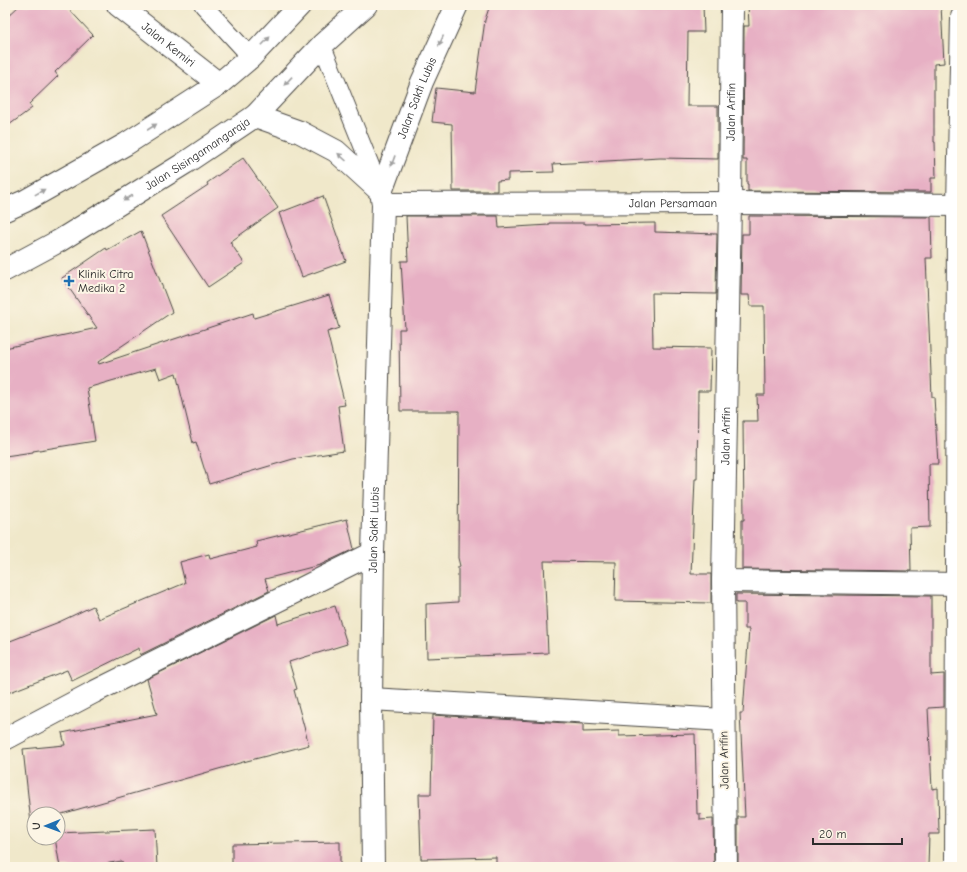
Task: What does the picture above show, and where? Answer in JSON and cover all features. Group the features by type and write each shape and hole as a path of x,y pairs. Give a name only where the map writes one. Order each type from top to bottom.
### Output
{"street":[{"name":"Jalan Kemiri","path":"118,5 219,84"},
{"path":"5,210 25,201 126,144 219,84 251,57 300,5"},
{"name":"Jalan Sisingamangaraja","path":"5,270 59,241 185,163 255,116 322,45 366,5"},
{"name":"Jalan Sakti Lubis","path":"373,867 371,699 373,553 382,198 422,82 457,5"},
{"name":"Jalan Arifin","path":"726,867 723,581 732,5"},
{"path":"956,867 960,584 960,205 962,17"},
{"path":"255,116 300,132 336,151 382,198"},
{"name":"Jalan Persamaan","path":"382,198 960,205"},
{"path":"5,739 94,692 373,553"},
{"path":"723,581 960,584"},
{"path":"371,699 724,720"}],"lane":[{"path":"211,8 251,57"},
{"path":"322,45 382,198"}],"building":[{"path":"20,5 65,5 93,35 55,72 58,76 29,104 32,108 5,128 5,19"},
{"path":"490,5 703,5 704,32 688,32 687,106 718,106 718,159 660,158 553,164 554,172 508,173 508,180 497,181 497,191 453,191 452,124 432,122 436,88 475,92 485,20"},
{"path":"748,5 941,5 944,63 934,64 934,142 936,178 931,178 931,192 748,191 747,160 743,160 744,26 749,26"},
{"path":"243,158 278,208 230,242 244,263 208,287 161,216 208,185 207,183"},
{"path":"323,196 346,261 302,277 279,213"},
{"path":"406,216 498,216 499,228 549,225 549,223 655,223 655,232 717,234 716,294 652,293 653,347 711,348 710,391 698,391 697,479 695,479 691,574 711,574 711,603 615,601 616,562 544,561 548,653 427,658 426,604 458,602 458,567 460,566 458,558 459,411 400,411 399,329 405,329 401,261 408,261"},
{"path":"749,216 931,217 932,258 926,258 932,397 934,397 938,464 929,464 930,527 910,528 911,571 742,569 742,520 744,520 743,421 758,421 757,395 765,395 764,306 750,306 749,295 741,295 742,234 749,234"},
{"path":"141,231 172,312 98,362 99,364 253,313 254,318 329,295 339,328 327,332 345,405 338,406 344,451 293,459 209,484 196,442 193,443 176,373 160,379 156,368 87,388 95,441 5,456 5,348 97,328 62,278 106,248 107,250"},
{"path":"347,519 354,549 320,565 265,579 269,591 140,655 139,648 72,681 67,670 5,694 5,643 59,622 93,606 99,619 185,583 180,562 209,554 210,559 257,547 256,541"},
{"path":"736,594 931,596 931,675 944,674 944,707 928,708 932,789 938,788 939,834 929,834 928,867 738,867 738,817 745,817 740,713 743,713 749,629 745,629 745,603 736,603"},
{"path":"335,606 347,644 289,662 297,689 294,690 309,745 243,762 66,813 66,806 29,806 23,749 65,745 62,733 157,714 147,679 276,615 278,624"},
{"path":"433,715 583,724 583,732 619,731 619,736 695,734 697,814 700,814 700,820 713,819 714,867 496,867 496,857 421,859 419,794 431,794"},
{"path":"155,829 157,867 123,867 122,861 86,867 60,867 56,846 66,846 66,833"},
{"path":"340,842 340,867 232,867 232,844"}],"place":[{"name":"Klinik Citra Medika 2","path":"69,281"}]}
